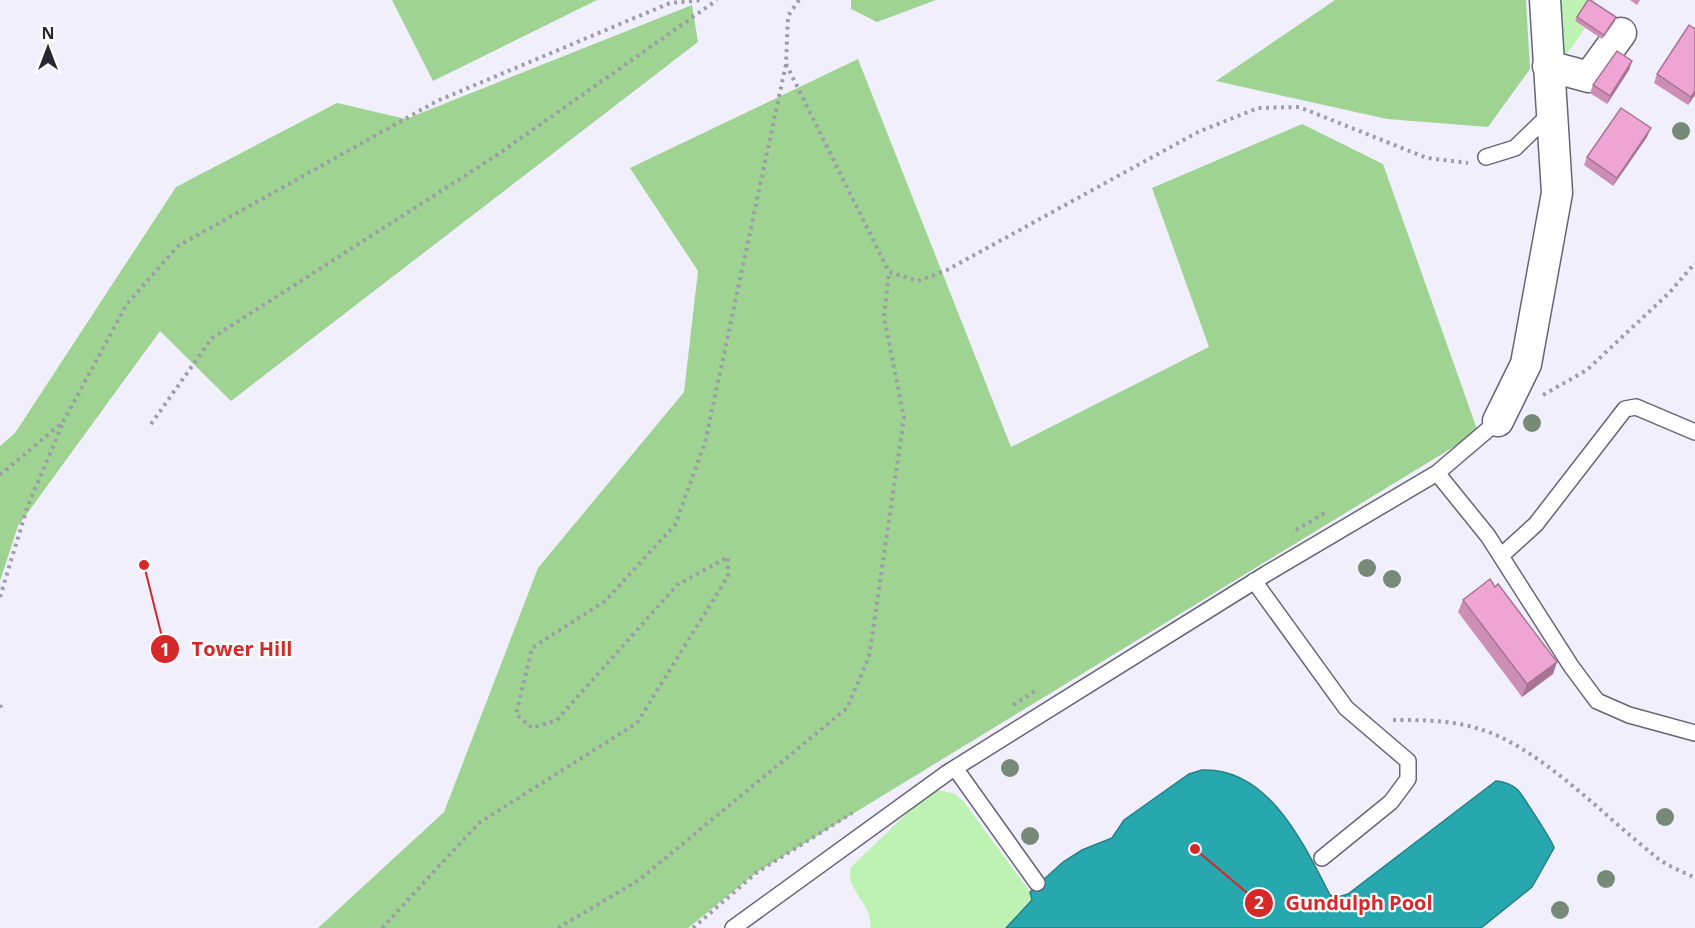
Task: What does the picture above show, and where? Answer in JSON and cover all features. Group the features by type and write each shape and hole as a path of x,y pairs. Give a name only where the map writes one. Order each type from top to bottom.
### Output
{"street":[{"path":"1498,421 1526,364 1557,192 1550,114 1545,0"},
{"path":"1548,66 1589,77 1621,33"}],"lane":[{"path":"1486,157 1515,148 1550,114"},
{"path":"1501,556 1536,524 1625,409 1636,408 1695,432"},
{"path":"733,928 955,768 1254,581 1437,473 1498,421"},
{"path":"1437,473 1501,556 1597,701 1629,715 1695,733"},
{"path":"1254,581 1346,708 1408,761 1408,779 1391,802 1322,858"},
{"path":"955,768 1037,883"}],"path":[{"path":"0,597 27,508 63,422 127,304 178,246 437,101 670,3 702,0"},
{"path":"151,424 212,338 494,157 717,0"},
{"path":"382,928 479,824 637,723 728,576 728,557 676,585 557,720 532,728 516,714 532,648 605,601 675,525 705,443 786,64 788,16 799,0"},
{"path":"558,928 639,880 847,708 870,657 903,418 884,317 889,272 786,64"},
{"path":"889,272 918,281 947,270 1198,132 1258,108 1299,106 1427,158 1466,164 1486,157"},
{"path":"1538,398 1587,370 1670,292 1695,263"},
{"path":"0,475 63,422"},
{"path":"0,705 3,712"},
{"path":"1360,720 1418,720 1475,727 1512,742 1600,808 1657,858 1695,878"}],"green space":[{"path":"392,0 597,0 433,81"},
{"path":"851,0 936,0 877,22 851,9"},
{"path":"1335,0 1526,0 1530,69 1488,127 1387,119 1216,81"},
{"path":"1545,0 1595,0 1576,22 1585,28 1567,54 1547,49"},
{"path":"692,5 698,42 231,401 160,331 18,526 0,581 0,446 15,433 176,187 337,103 406,119"},
{"path":"858,59 1011,447 1209,347 1152,188 1302,124 1383,164 1478,432 756,873 688,928 318,928 444,812 538,568 684,392 698,271 630,168"},
{"path":"939,790 955,794 964,802 1033,896 1032,900 1006,928 870,928 868,912 852,883 851,867 926,795"}],"water":[{"path":"1202,770 1226,772 1247,781 1265,795 1296,833 1330,895 1338,897 1348,894 1496,781 1513,786 1518,790 1554,848 1532,887 1481,928 1006,928 1032,900 1030,892 1063,862 1082,850 1112,838 1124,820 1189,774"}],"building":[{"path":"1588,0 1616,17 1604,35 1577,17"},
{"path":"1689,25 1695,29 1695,91 1691,97 1657,74"},
{"path":"1617,51 1632,61 1610,96 1593,85"},
{"path":"1621,108 1651,128 1617,178 1587,157"},
{"path":"1490,579 1495,587 1498,584 1557,662 1527,684 1463,600"}],"place":[{"name":"Tower Hill","path":"144,565"},
{"name":"Gundulph Pool","path":"1195,849"}]}
